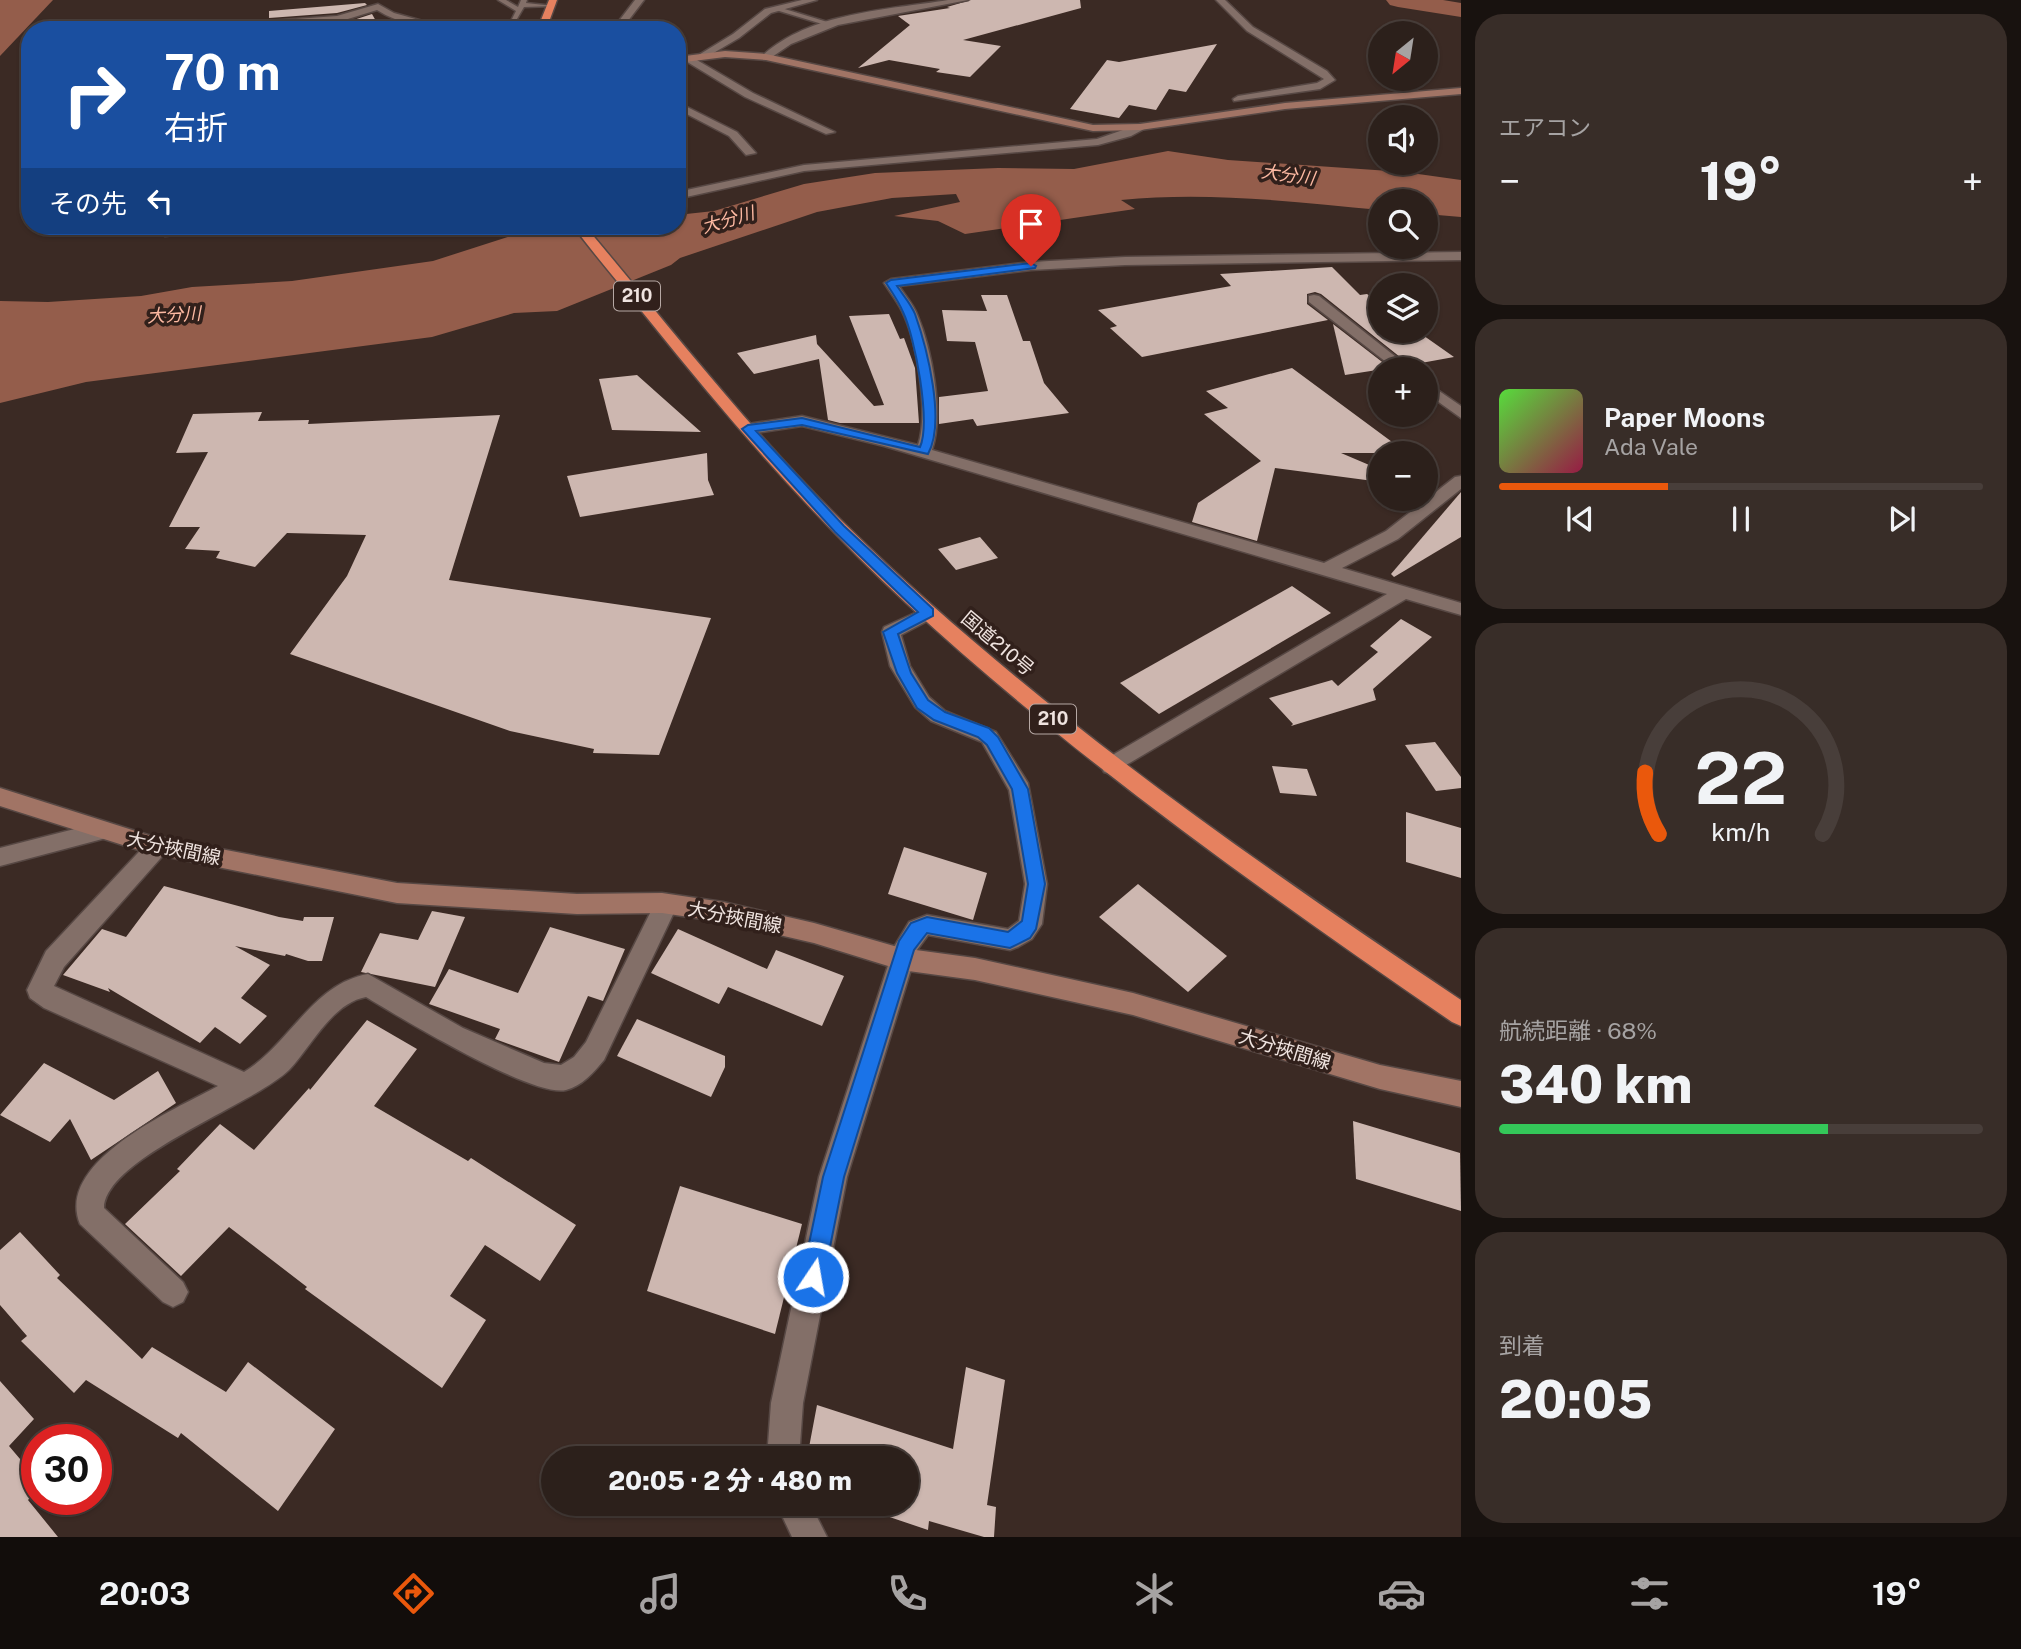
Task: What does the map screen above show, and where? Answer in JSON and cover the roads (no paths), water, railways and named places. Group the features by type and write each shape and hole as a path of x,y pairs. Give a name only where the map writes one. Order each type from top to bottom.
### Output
{"highway":[{"path":"545,21 552,3"},
{"name":"国道210号","path":"586,235 748,429 839,529 928,613 1111,766 1275,887 1461,1014"}],"street":[{"path":"624,21 640,0"},
{"path":"702,56 736,36 765,13 813,0"},
{"path":"766,57 793,39 832,25 875,14 964,0"},
{"path":"1220,0 1250,29 1330,80 1320,86 1238,99"},
{"path":"318,21 338,19 379,7 391,15 415,21"},
{"path":"686,58 737,53 766,57 1075,125 1108,129 1140,127 1285,106 1461,92"},
{"path":"686,61 749,95 830,132"},
{"path":"686,110 733,134 750,153"},
{"path":"686,194 804,168 950,158 1088,143 1127,134 1140,127"},
{"path":"924,452 930,438 930,414 922,362 909,312 891,283 1031,266 1125,261 1461,256"},
{"path":"1314,299 1389,357"},
{"path":"1438,395 1461,413"},
{"path":"748,429 802,421 924,452 1461,609"},
{"path":"1326,569 1392,535 1461,481"},
{"path":"1111,766 1404,592"},
{"path":"784,1446 787,1403 834,1177 905,947 921,926 932,925 1010,940 1024,932 1030,924 1037,895 1031,847 1017,780 983,732 939,716 922,704 904,673 895,650 891,632 928,613"},
{"name":"大分挾間線","path":"0,797 102,831 159,845 312,878 423,896 576,904 666,904 753,919 814,933 901,959 975,969 1101,996 1380,1077 1461,1094"},
{"path":"0,857 102,831"},
{"path":"159,845 55,959 39,990 53,1000 245,1085"},
{"path":"173,1292 96,1223 87,1206 101,1176 117,1161 276,1065 341,994 353,987 368,985 454,1036 543,1075 564,1078 583,1066 595,1051 666,904"},
{"path":"799,1516 810,1537"}],"lane":[{"path":"501,0 521,5 552,3"},
{"path":"514,21 521,5"},
{"path":"778,9 832,25"}],"water":[{"path":"0,0 53,0 33,21 21,21 21,34 0,56"},
{"name":"大分川","path":"1168,151 1228,160 1368,170 1368,175 1425,175 1461,180 1461,217 1438,215 1438,189 1368,189 1368,209 1219,197 1121,200 1135,209 965,234 938,221 894,216 960,202 956,194 892,198 817,212 680,258 671,265 557,311 514,313 432,337 86,382 0,403 0,301 48,302 141,296 192,287 292,281 433,261 514,235 686,235 686,214 714,211 804,184 875,173 998,168 1074,169"}],"waterway":[{"path":"1398,0 1461,10"}]}
